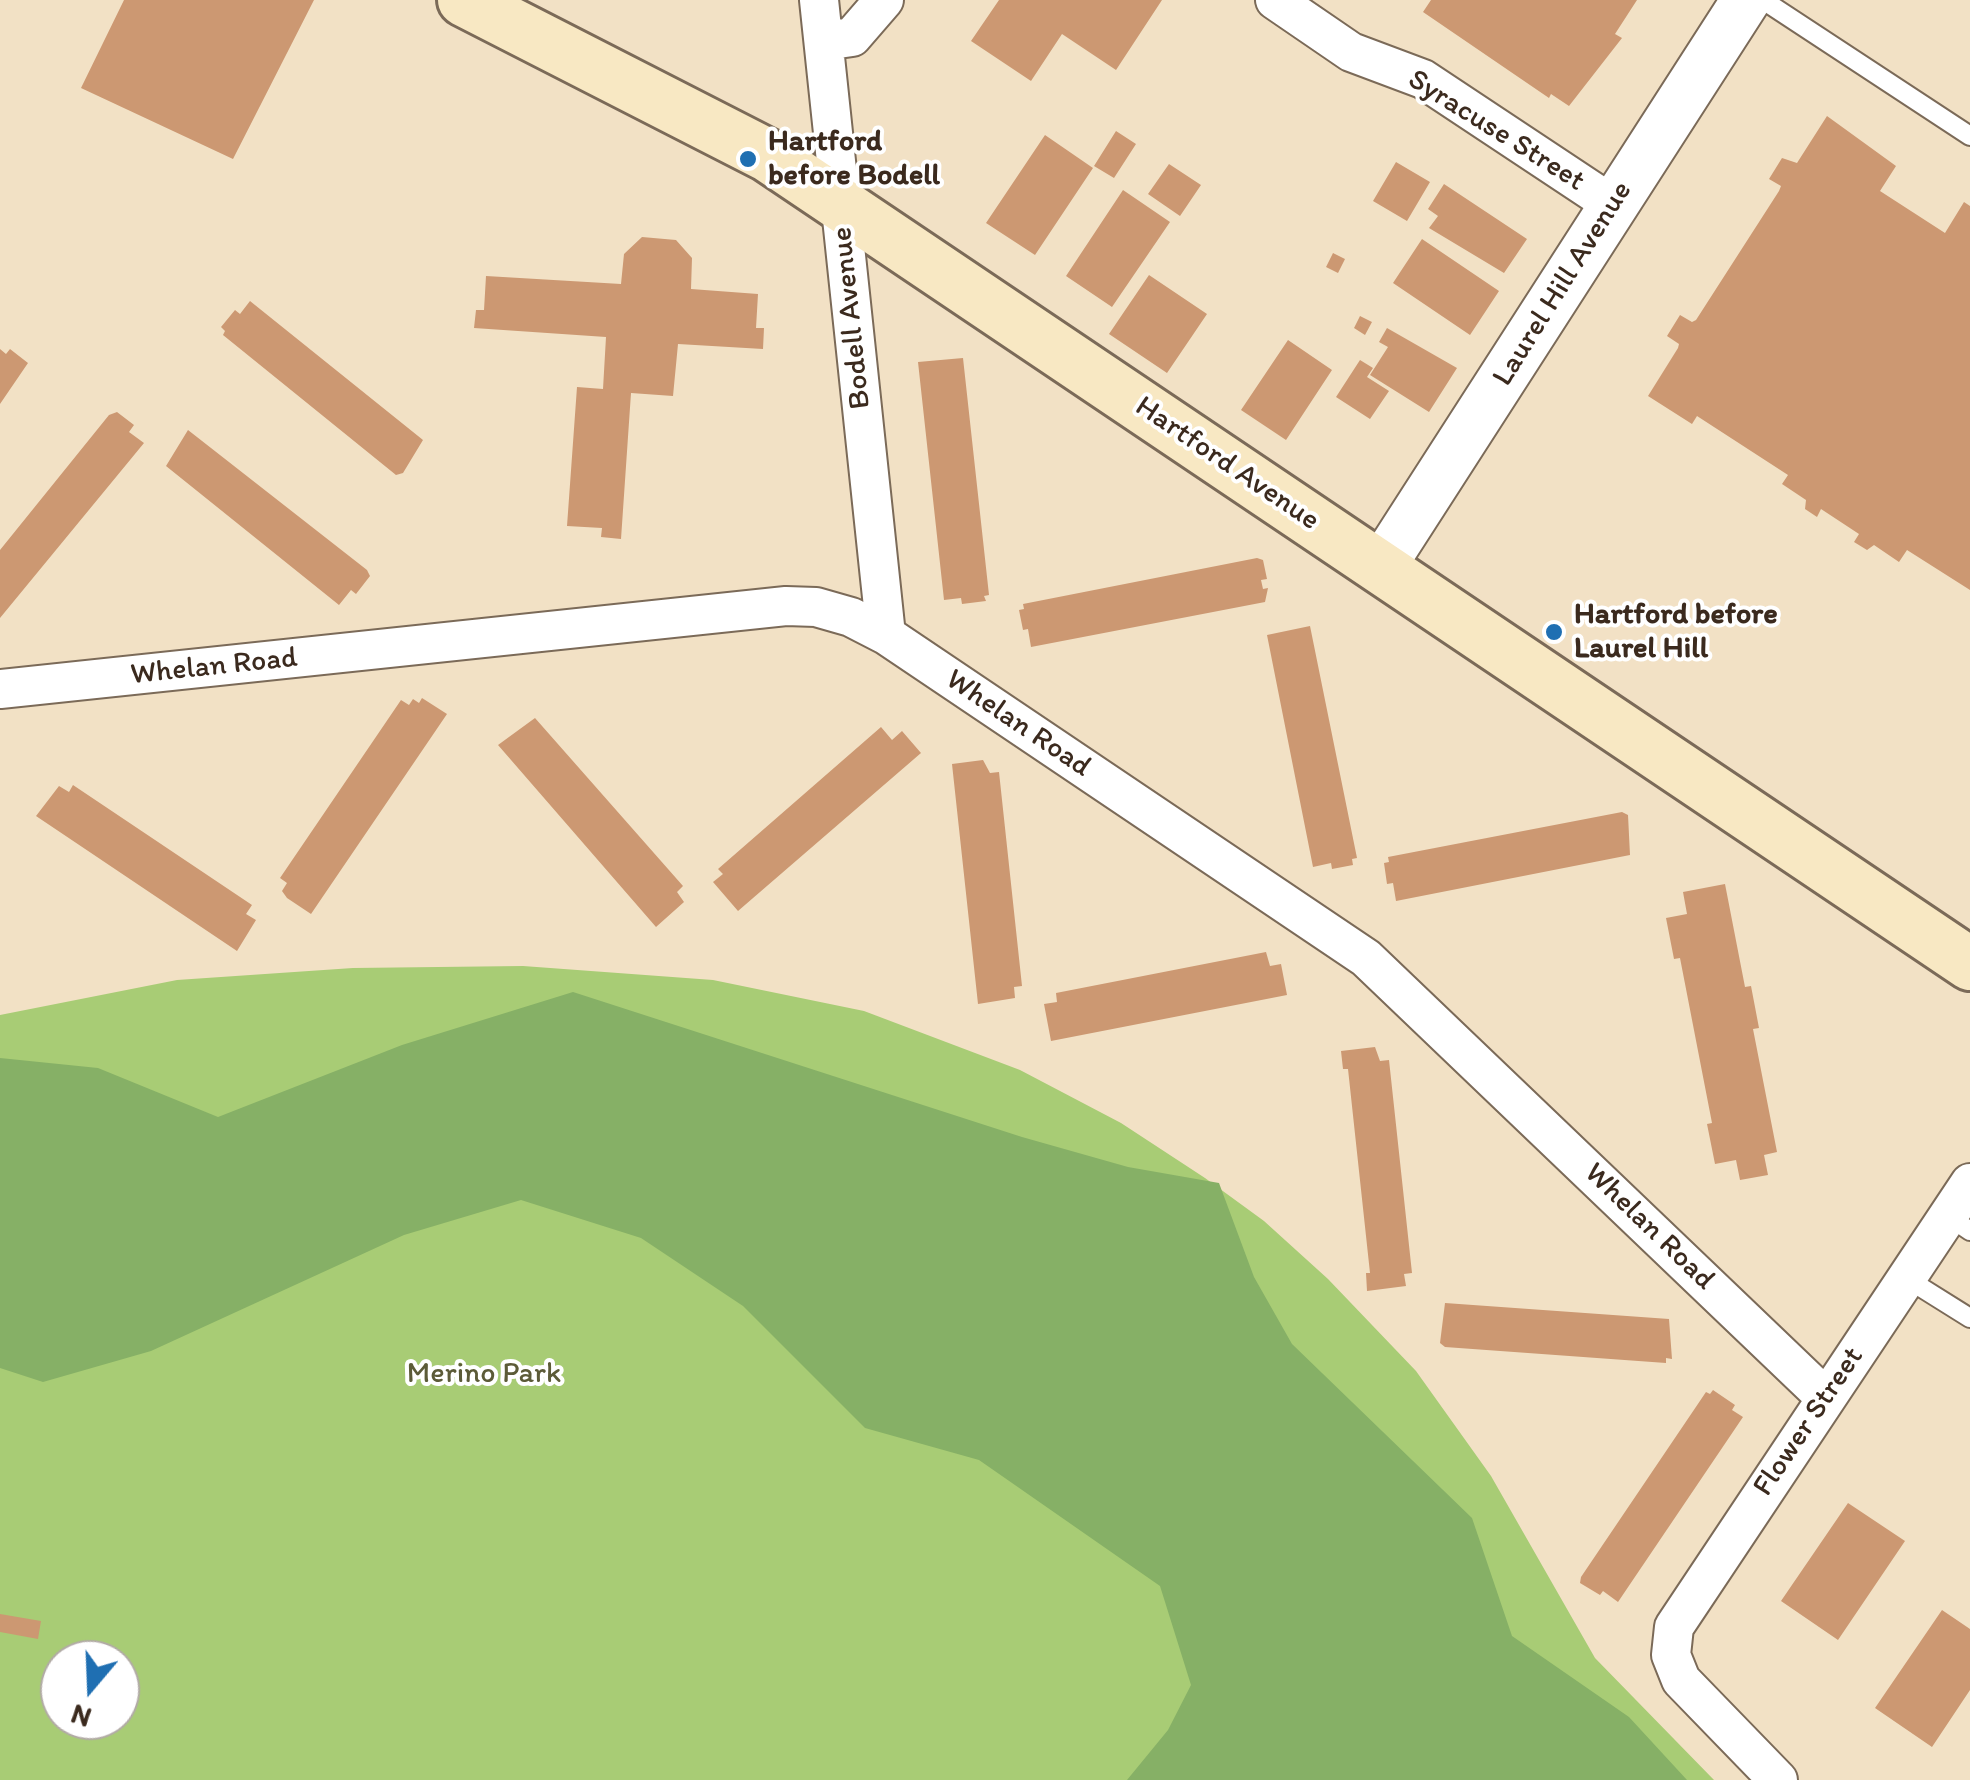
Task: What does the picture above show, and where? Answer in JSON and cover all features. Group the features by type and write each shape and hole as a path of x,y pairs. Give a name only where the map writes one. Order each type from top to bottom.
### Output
{"main road":[{"name":"Hartford Avenue","path":"464,0 736,137 1970,964"}],"street":[{"name":"Bodell Avenue","path":"819,0 886,635"},
{"path":"824,41 852,37 884,0"},
{"name":"Syracuse Street","path":"1274,0 1351,52 1423,79 1613,205"},
{"name":"Laurel Hill Avenue","path":"1381,568 1746,0"},
{"name":"Whelan Road","path":"0,689 786,606 834,611 886,635 1376,966 1826,1398"},
{"name":"Flower Street","path":"1778,1780 1718,1722 1674,1668 1670,1640 1681,1613 1906,1278 1959,1224 1970,1183"}],"lane":[{"path":"1763,0 1970,136"},
{"path":"1906,1278 1970,1318"}],"green space":[{"name":"Merino Park","path":"523,966 713,980 864,1011 1020,1070 1121,1123 1205,1178 1264,1221 1328,1279 1416,1371 1491,1476 1595,1658 1714,1780 0,1780 0,1015 177,980 353,968"},
{"path":"573,992 1022,1137 1128,1167 1219,1183 1254,1277 1292,1344 1472,1518 1512,1636 1629,1717 1687,1780 1127,1780 1168,1730 1191,1685 1160,1586 979,1460 865,1428 743,1306 641,1238 521,1200 404,1235 151,1351 43,1382 0,1368 0,1058 98,1068 218,1117 402,1045"}],"building":[{"path":"124,0 314,0 233,159 81,88"},
{"path":"999,0 1162,0 1116,70 1062,34 1031,81 971,41"},
{"path":"1431,0 1637,0 1615,34 1622,38 1569,106 1551,94 1549,98 1423,12"},
{"path":"1827,116 1896,166 1880,191 1945,233 1964,202 1970,206 1970,590 1907,550 1899,562 1874,545 1867,550 1854,542 1859,534 1821,509 1817,517 1805,509 1806,500 1782,484 1788,475 1697,416 1692,424 1648,396 1678,348 1679,344 1667,336 1680,315 1692,322 1696,320 1779,191 1781,186 1769,179 1782,158 1797,163"},
{"path":"1116,131 1136,144 1114,178 1094,166"},
{"path":"1045,135 1093,168 1035,255 986,223"},
{"path":"1396,162 1430,182 1407,221 1373,201"},
{"path":"1169,164 1201,185 1180,216 1148,194"},
{"path":"1444,184 1527,239 1504,273 1429,228 1438,216 1428,209"},
{"path":"1123,190 1170,222 1112,307 1066,276"},
{"path":"642,237 676,240 692,258 691,289 758,294 756,328 764,328 763,349 678,344 673,396 631,393 621,539 601,537 602,528 567,526 577,387 603,389 606,337 474,328 476,310 484,310 486,276 621,284 624,254"},
{"path":"1422,239 1499,291 1470,335 1393,283"},
{"path":"1333,253 1345,259 1338,273 1326,267"},
{"path":"1149,275 1207,314 1167,373 1109,334"},
{"path":"250,301 423,440 403,473 396,475 223,335 221,327 235,310 240,314"},
{"path":"1360,316 1372,322 1365,335 1354,328"},
{"path":"1387,328 1457,368 1429,412 1370,375 1388,347 1379,342"},
{"path":"1288,340 1332,370 1286,440 1241,410"},
{"path":"0,349 6,354 10,349 28,363 0,404"},
{"path":"963,358 989,595 984,596 986,601 962,604 961,598 944,600 918,362"},
{"path":"1360,360 1373,368 1367,377 1389,391 1370,419 1336,397"},
{"path":"117,412 134,425 129,432 144,443 0,618 0,550 109,415"},
{"path":"188,430 367,570 370,576 356,594 351,590 339,605 166,466"},
{"path":"1257,558 1263,560 1267,579 1261,580 1263,589 1268,588 1265,602 1031,647 1028,629 1023,630 1019,610 1024,609 1023,604"},
{"path":"1310,626 1357,858 1352,859 1353,865 1332,869 1331,863 1313,867 1267,635"},
{"path":"422,698 447,714 311,914 287,898 282,891 287,883 280,878 401,700 409,705 413,699 419,703"},
{"path":"535,718 683,886 677,892 684,902 656,927 498,745"},
{"path":"881,727 892,740 902,731 921,753 738,911 713,882 723,874 718,869"},
{"path":"983,760 990,773 999,772 1022,986 1014,987 1015,998 978,1004 952,764"},
{"path":"73,785 252,905 246,914 256,920 237,951 36,816 59,786 69,792"},
{"path":"1622,812 1628,815 1630,855 1396,901 1393,883 1387,884 1384,863 1389,862 1388,857"},
{"path":"1725,884 1745,987 1751,986 1759,1028 1753,1029 1777,1152 1764,1155 1768,1175 1740,1180 1736,1160 1715,1164 1707,1124 1712,1123 1680,958 1674,959 1666,918 1687,914 1683,892"},
{"path":"1266,952 1270,966 1281,964 1287,995 1051,1041 1044,1004 1057,1002 1056,993"},
{"path":"1375,1047 1380,1061 1389,1060 1412,1273 1404,1274 1406,1286 1367,1291 1366,1273 1370,1273 1348,1069 1343,1069 1341,1051"},
{"path":"1445,1303 1669,1319 1672,1359 1666,1358 1666,1363 1445,1347 1440,1343"},
{"path":"1713,1390 1735,1405 1732,1410 1743,1417 1618,1602 1603,1591 1600,1595 1580,1583 1706,1392 1710,1394"},
{"path":"1848,1503 1905,1541 1838,1640 1781,1601"},
{"path":"1942,1610 1970,1629 1970,1690 1932,1747 1875,1708"},
{"path":"0,1614 41,1621 38,1639 0,1632"}],"place":[{"name":"Hartford before Bodell","path":"748,159"},
{"name":"Hartford before Laurel Hill","path":"1554,632"}]}
